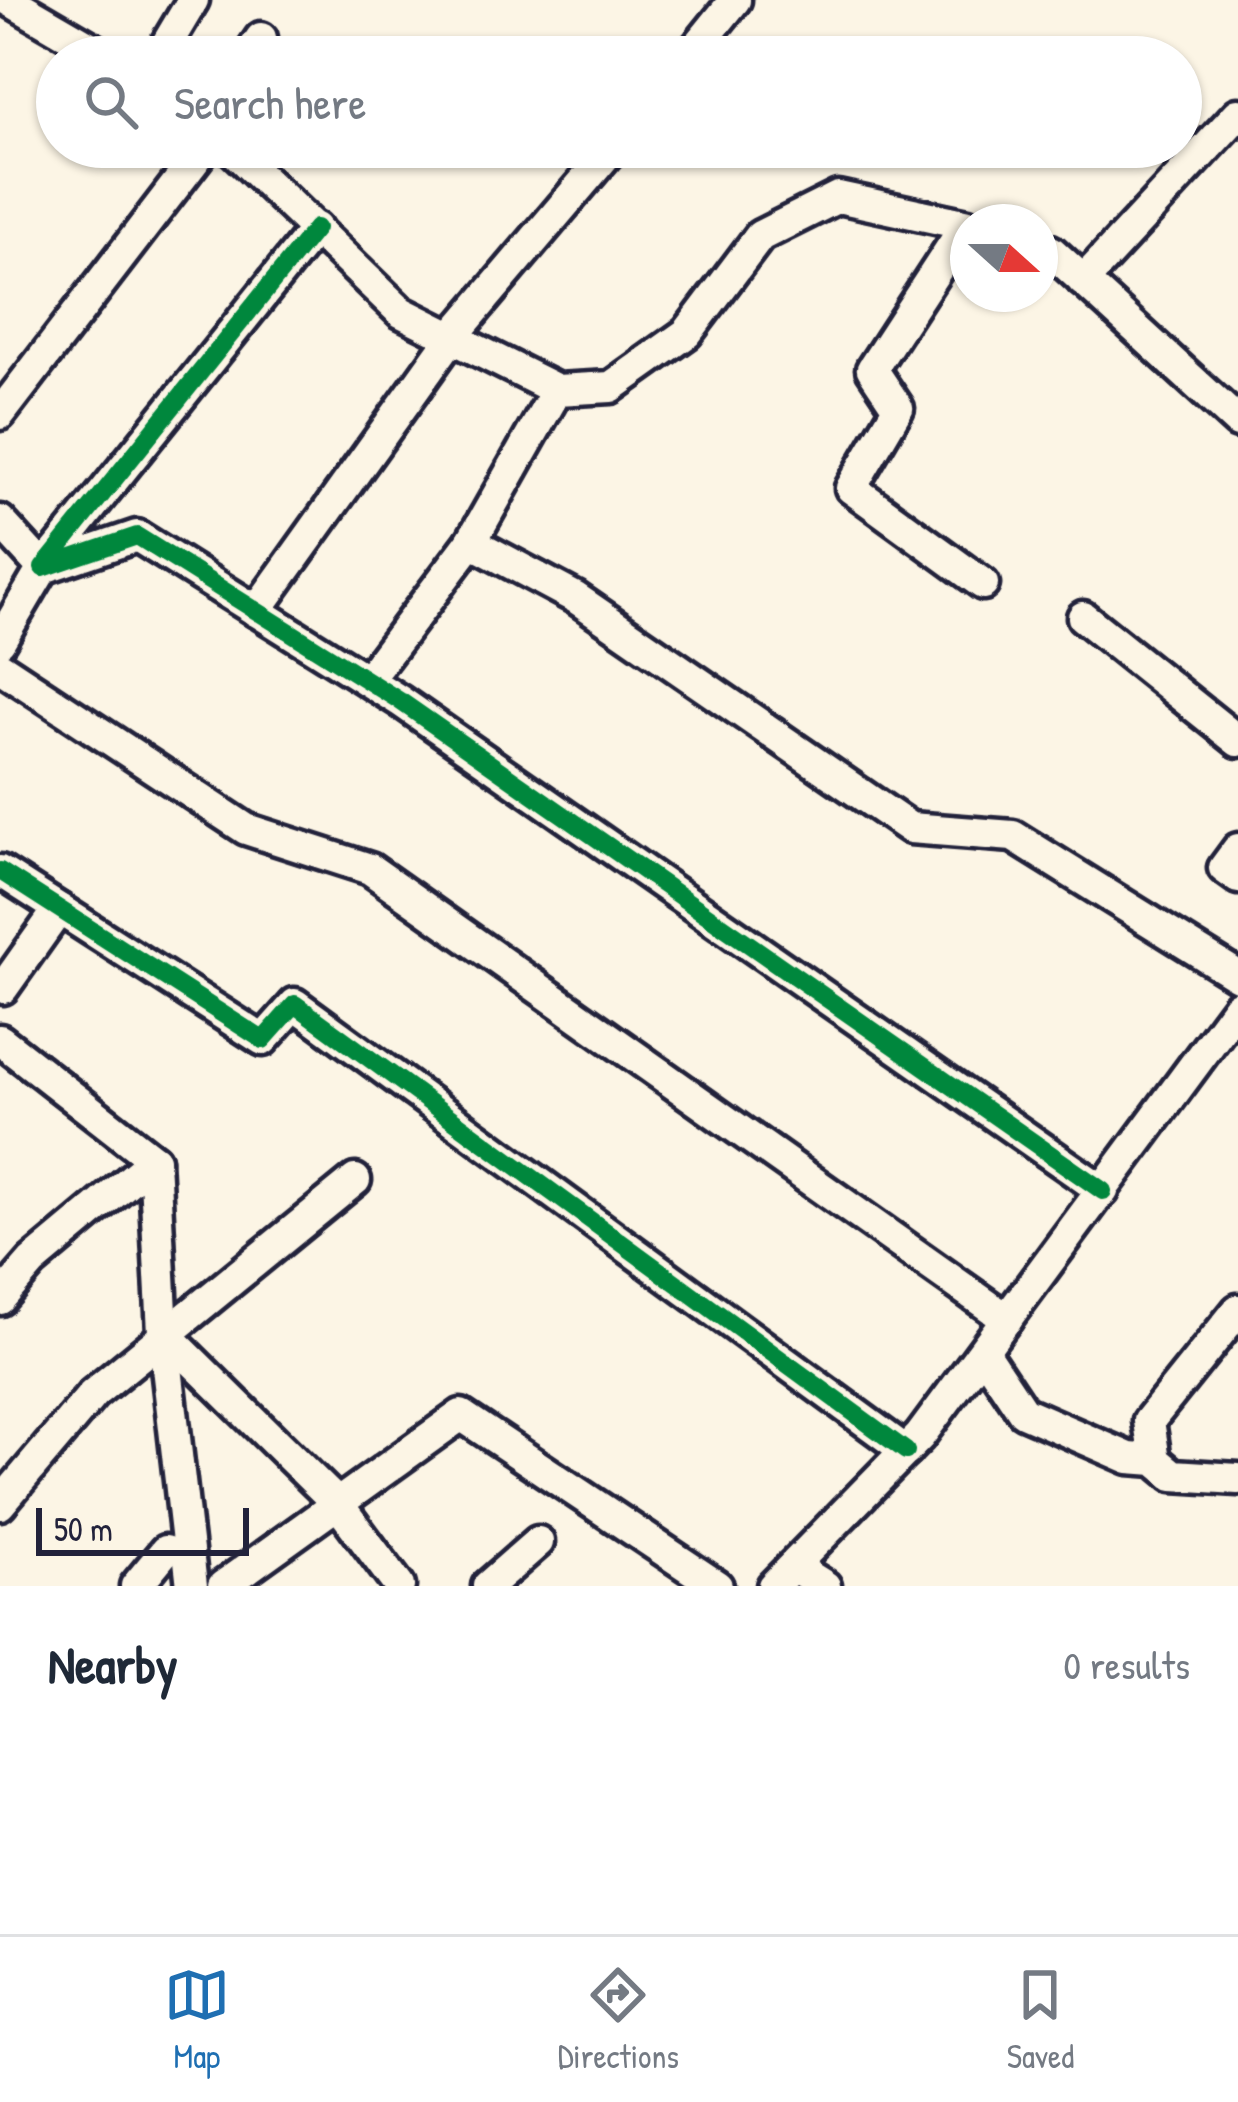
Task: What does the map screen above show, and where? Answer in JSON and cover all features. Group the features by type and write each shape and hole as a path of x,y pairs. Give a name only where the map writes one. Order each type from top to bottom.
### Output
{"street":[{"path":"9,0 71,36"},
{"path":"172,36 193,0"},
{"path":"706,36 735,0"},
{"path":"1202,153 1238,114"},
{"path":"0,414 189,168"},
{"path":"252,168 400,312 557,391 611,387 687,333 760,236 838,197 950,221"},
{"path":"256,611 452,337 595,168"},
{"path":"1083,280 1188,168"},
{"path":"0,641 43,568 316,228"},
{"path":"950,251 872,369 898,408 851,488 983,584"},
{"path":"1058,261 1238,422"},
{"path":"367,680 471,542 557,391"},
{"path":"0,521 43,568"},
{"path":"43,568 137,536 367,680 1103,1191"},
{"path":"471,542 575,598 910,828 1013,836 1238,976"},
{"path":"1083,617 1238,741"},
{"path":"0,667 246,829 370,869 1007,1319"},
{"path":"1238,849 1224,868 1238,878"},
{"path":"0,871 263,1040 295,1004 906,1451"},
{"path":"3,988 59,909"},
{"path":"783,1576 906,1451 1235,1016"},
{"path":"0,1040 154,1160 163,1332 192,1586"},
{"path":"0,1299 32,1262 154,1160"},
{"path":"0,1504 93,1394 163,1332 355,1180"},
{"path":"1155,1460 1149,1421 1238,1310"},
{"path":"163,1332 338,1504 399,1586"},
{"path":"983,1352 1023,1412 1130,1458 1155,1460 1173,1475 1238,1479"},
{"path":"223,1586 460,1415 717,1586"},
{"path":"488,1586 538,1542"},
{"path":"136,1586 165,1551"},
{"path":"783,1576 825,1586"}],"cycle path":[{"path":"316,228 43,568 137,536 400,701 1103,1191"},
{"path":"0,871 263,1040 295,1004 906,1451"}]}
